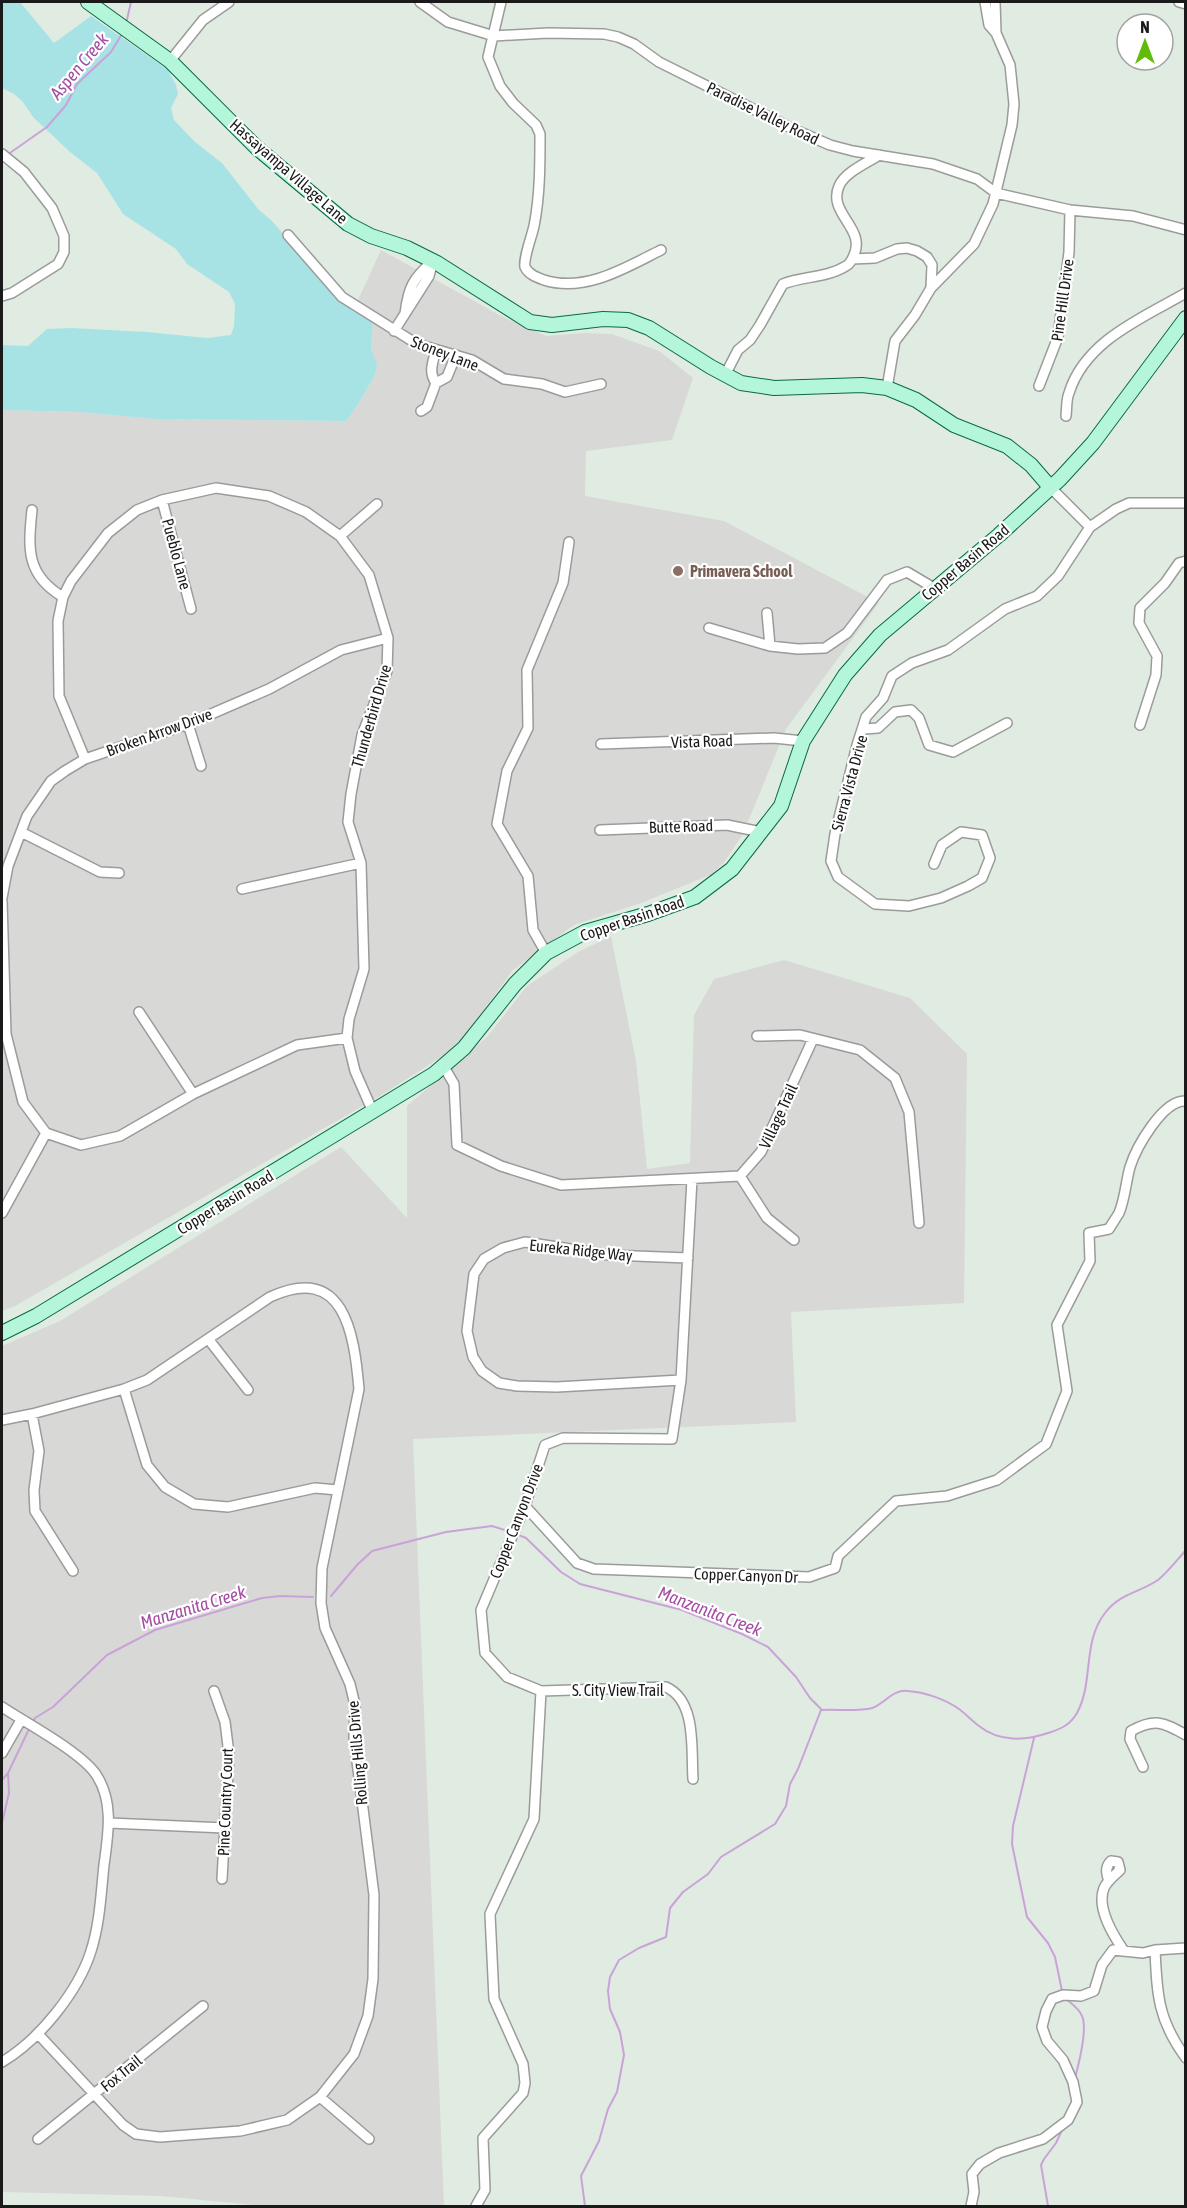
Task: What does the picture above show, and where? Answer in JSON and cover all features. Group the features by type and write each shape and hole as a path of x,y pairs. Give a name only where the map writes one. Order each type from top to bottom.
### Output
{"street":[{"name":"Hassayampa Village Lane","path":"88,2 170,61 257,148 348,224 371,236 407,248 433,261 530,322 552,326 603,319 627,320 649,328 741,383 774,388 862,385 887,388 916,400 954,425 1007,446 1031,465 1090,527"},
{"path":"170,61 203,20 229,2"},
{"name":"Paradise Valley Road","path":"420,2 448,22 494,36 548,33 604,34 618,37 634,44 659,62 830,145 933,164 977,179 996,192 1070,210 1133,216 1185,231"},
{"path":"501,2 488,57 500,86 513,103 536,125 540,135 537,211 524,264 530,273 554,283 579,284 661,250"},
{"path":"887,388 893,346 931,288 974,244 996,192 1012,124 1014,104 1010,64 996,33 989,25 985,2"},
{"path":"995,2 996,33"},
{"path":"1179,2 1185,4"},
{"path":"2,154 24,172 52,208 64,236 64,252 58,264 2,297"},
{"path":"725,375 738,350 750,340 760,326 783,284 832,273 848,265 857,246 851,225 838,206 839,187 844,179 879,155"},
{"name":"Pine Hill Drive","path":"1039,386 1059,337 1068,265 1070,210"},
{"name":"Stoney Lane","path":"288,235 342,297 417,344 472,360 504,379 542,384 565,392 601,384"},
{"path":"852,259 876,258 897,249 907,248 917,251 927,257 932,265 931,288"},
{"path":"394,331 405,314 410,288 419,273 433,261"},
{"path":"1066,416 1068,394 1083,364 1091,355 1112,336 1185,293"},
{"name":"Copper Basin Road","path":"2,1333 36,1316 421,1083 464,1048 515,984 546,953 585,932 648,914 695,897 732,869 781,806 803,741 846,675 880,635 999,535 1060,479 1093,443 1185,318"},
{"path":"436,350 431,367 431,377 436,383"},
{"path":"421,411 427,407 436,383 447,377 456,356"},
{"name":"Thunderbird Drive","path":"85,759 59,696 58,621 63,597 71,580 108,533 137,510 162,500 216,488 269,496 306,512 340,536 369,575 388,638 387,671 362,735 348,822 361,863 364,969 349,1019 347,1038 356,1071 373,1112"},
{"name":"Pueblo Lane","path":"162,500 191,609"},
{"name":"Sierra Vista Drive","path":"934,864 942,845 961,832 982,835 990,858 982,878 941,898 909,906 875,904 838,877 831,861 835,834 866,717 883,698 892,676 912,663 948,650 1005,609 1037,596 1058,576 1090,527 1129,503 1185,503"},
{"path":"340,536 377,504"},
{"path":"32,510 30,545 34,567 41,582 63,597"},
{"path":"546,953 532,930 528,876 496,824 507,771 528,728 527,670 563,583 569,542"},
{"path":"1140,725 1156,675 1157,656 1139,623 1140,608 1165,583 1179,563 1185,561"},
{"path":"709,628 770,646 798,649 825,648 847,633 887,580 908,572 934,588"},
{"path":"767,613 770,646"},
{"name":"Broken Arrow Drive","path":"46,1133 23,1102 4,1034 2,899 8,866 27,816 51,782 85,759 188,724 269,689 341,650 388,638"},
{"path":"864,729 878,728 895,712 911,710 919,718 928,745 953,752 1007,723"},
{"path":"188,724 201,766"},
{"name":"Vista Road","path":"601,744 774,738 803,741"},
{"name":"Butte Road","path":"600,830 727,825 761,832"},
{"path":"21,831 100,872 119,873"},
{"path":"242,889 361,863"},
{"path":"140,1011 193,1094"},
{"path":"757,1036 800,1035 860,1050 895,1078 909,1112 919,1223"},
{"path":"2,1213 46,1133 81,1145 120,1136 193,1094 297,1045 347,1038"},
{"name":"Village Trail","path":"740,1176 761,1152 813,1039"},
{"path":"444,1066 454,1084 457,1145 501,1166 561,1185 740,1176 767,1218 794,1240"},
{"name":"Copper Canyon Dr","path":"525,1506 577,1563 594,1569 809,1577 835,1568 838,1556 896,1501 946,1496 997,1480 1046,1444 1067,1391 1057,1325 1090,1261 1089,1233 1109,1229 1120,1212 1131,1164 1150,1127 1166,1110 1180,1101 1185,1101"},
{"name":"Copper Canyon Drive","path":"541,1691 507,1677 485,1653 481,1610 525,1506 544,1445 563,1438 672,1438 681,1380 692,1179"},
{"name":"Eureka Ridge Way","path":"681,1380 557,1387 499,1383 482,1371 473,1357 467,1331 474,1274 484,1260 503,1248 525,1242 609,1255 688,1258"},
{"name":"Rolling Hills Drive","path":"2,1420 124,1389 147,1380 270,1297 289,1288 313,1288 333,1297 345,1315 359,1389 322,1568 321,1603 325,1628 350,1684 355,1705 354,1738 374,1895 373,1979 369,2016 354,2054 321,2097 287,2120 240,2131 160,2136 136,2134 123,2125 38,2034"},
{"path":"209,1340 248,1390"},
{"path":"124,1389 147,1465 165,1487 194,1504 228,1507 315,1488 338,1490"},
{"path":"32,1414 39,1451 34,1490 35,1511 73,1571"},
{"name":"S. City View Trail","path":"541,1691 666,1688 677,1692 686,1708 691,1736 693,1779"},
{"name":"Pine Country Court","path":"214,1691 225,1722 229,1754 222,1879"},
{"path":"476,2206 485,2190 483,2138 523,2092 525,2083 523,2064 494,1999 490,1914 534,1819 541,1691"},
{"path":"2,1707 85,1761 98,1777 106,1798 109,1823 97,1922 91,1951 76,1983 38,2034 13,2056 2,2062"},
{"path":"2,1753 24,1721"},
{"path":"1143,1767 1130,1738 1131,1731 1143,1724 1164,1723 1185,1735"},
{"path":"109,1823 225,1828"},
{"path":"1109,1881 1104,1889 1101,1904 1116,1940 1124,1951"},
{"path":"971,2206 974,2192 972,2174 980,2164 999,2153 1043,2139 1068,2120 1077,2102 1073,2082 1063,2060 1047,2041 1042,2027 1046,2011 1053,1999 1063,1995 1081,1996 1094,1992 1102,1965 1113,1950 1143,1953 1185,1948"},
{"path":"1155,1950 1156,1988 1162,2019 1185,2058"},
{"name":"Fox Trail","path":"38,2139 204,2006"},
{"path":"321,2097 369,2139"}],"shaded area":[{"path":"2,2 20,2 54,43 91,16 168,70 178,94 171,108 174,120 195,142 222,163 259,210 272,221 333,292 353,311 373,321 371,349 377,364 374,377 346,421 155,419 79,412 2,410 2,345 28,346 47,329 147,332 207,338 231,335 234,326 235,304 229,292 187,264 176,249 123,214 97,173 70,152 33,117 23,102 2,88"},
{"path":"381,250 505,318 546,336 585,333 612,334 659,351 693,378 672,440 586,451 585,496 724,521 879,603 786,729 743,834 723,864 710,875 641,903 574,925 513,970 457,1047 380,1096 15,1306 2,1311 2,410 79,412 155,419 345,421 374,377 371,349 373,321 353,311"},
{"path":"611,936 636,1061 647,1169 690,1163 694,1015 714,979 784,960 910,998 967,1054 964,1303 791,1312 796,1422 413,1439 444,2206 264,2206 161,2196 2,2192 2,1346 60,1321 341,1147 407,1218 407,1106 487,1037 527,986 578,952"}],"waterway":[{"name":"Aspen Creek","path":"126,24 131,2"},
{"name":"Aspen Creek","path":"7,155 47,127 66,105 77,84 111,52 123,32"},
{"name":"Manzanita Creek","path":"331,1596 372,1551 446,1532 492,1526 511,1532"},
{"name":"Manzanita Creek","path":"516,1534 526,1538 561,1572 580,1584 682,1610 768,1647 822,1710 872,1708 898,1692 914,1692 947,1702 995,1735 1021,1739 1053,1731 1071,1721 1082,1701 1093,1636 1105,1613 1123,1597 1158,1580 1186,1550"},
{"name":"Manzanita Creek","path":"33,1722 35,1718 53,1707 107,1655 155,1630 262,1598 313,1597"},
{"path":"585,2206 581,2176 599,2141 608,2109 617,2092 624,2055 620,2032 610,2009 608,1991 610,1977 619,1960 639,1948 666,1937 670,1908 683,1892 708,1874 721,1857 775,1824 786,1806 790,1784 821,1710"},
{"name":"Manzanita Creek","path":"2,1780 8,1773 30,1727"},
{"path":"1034,1738 1013,1826 1012,1844 1027,1917 1048,1943 1055,1957 1062,1991"},
{"path":"2,1823 9,1793 8,1773"},
{"path":"1066,1999 1079,2011 1084,2022 1082,2046 1075,2078"},
{"path":"1048,2206 1041,2165 1062,2130"}],"place":[{"name":"Primavera School","path":"678,571"}]}
